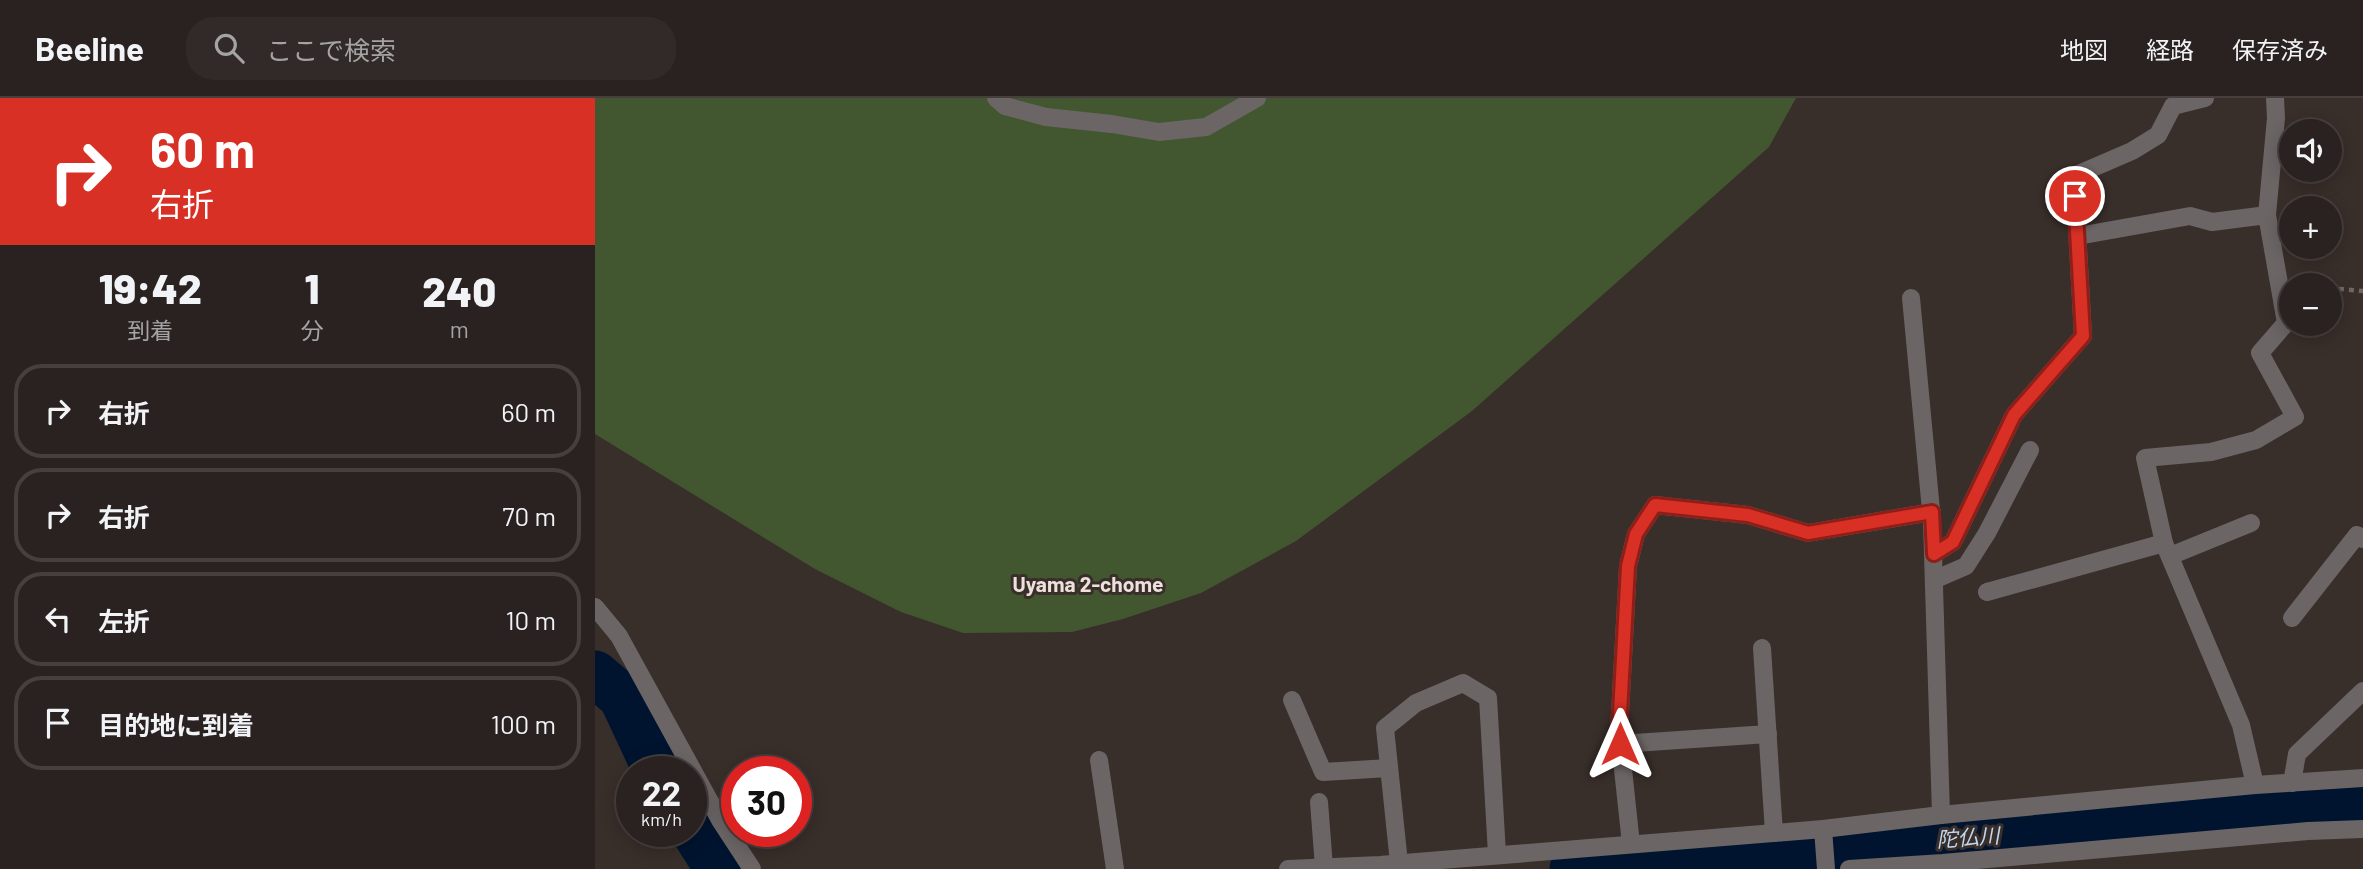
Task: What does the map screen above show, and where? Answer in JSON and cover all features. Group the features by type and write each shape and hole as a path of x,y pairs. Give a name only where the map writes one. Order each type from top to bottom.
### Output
{"street":[{"path":"996,98 1005,106 1046,117 1159,132 1206,127 1257,98"},
{"path":"1934,554 1953,542 2014,415 2083,336 2074,176 2132,151 2158,135 2173,106 2205,98"},
{"path":"2255,785 2241,725 2167,550 2145,458 2211,452 2256,440 2295,417 2260,353 2286,323 2267,215 2276,98"},
{"path":"2078,236 2190,216 2212,222 2267,215"},
{"path":"1911,298 1936,579 1941,815"},
{"path":"1936,579 1966,566 1987,533 2030,450"},
{"path":"1631,844 1619,732 1628,566 1636,534 1655,505 1748,515 1808,533 1932,512"},
{"path":"1987,592 2167,550 2251,523"},
{"path":"2293,618 2357,535 2363,539"},
{"path":"595,607 619,636 720,820 752,869"},
{"path":"1762,648 1775,833"},
{"path":"1399,863 1385,728 1416,703 1463,684 1488,698 1497,854"},
{"path":"2292,783 2297,754 2363,691"},
{"path":"1292,700 1323,772 1389,768"},
{"path":"1620,744 1768,734"},
{"path":"1100,760 1115,869"},
{"path":"1287,869 1399,863 1823,829 2255,785 2363,778"},
{"path":"1319,802 1324,867"},
{"path":"1823,829 1826,869"},
{"path":"1849,869 1943,866 2267,835 2363,829"}],"path":[{"path":"2342,289 2363,291"}],"green space":[{"path":"595,98 1796,98 1769,147 1472,411 1296,541 1201,593 1123,619 1072,632 963,633 901,612 815,569 595,434"}],"waterway":[{"name":"陀仏川","path":"595,674 622,697 650,756"},
{"name":"陀仏川","path":"1573,869 2282,812 2363,808"},
{"name":"陀仏川","path":"704,847 718,869"}],"district":[{"name":"Uyama 2-chome","path":"1088,585"}],"route":[{"path":"1620,744 1628,566 1636,534 1655,505 1748,515 1808,533 1932,512 1934,554 1953,542 2014,415 2083,336 2075,196"}]}
